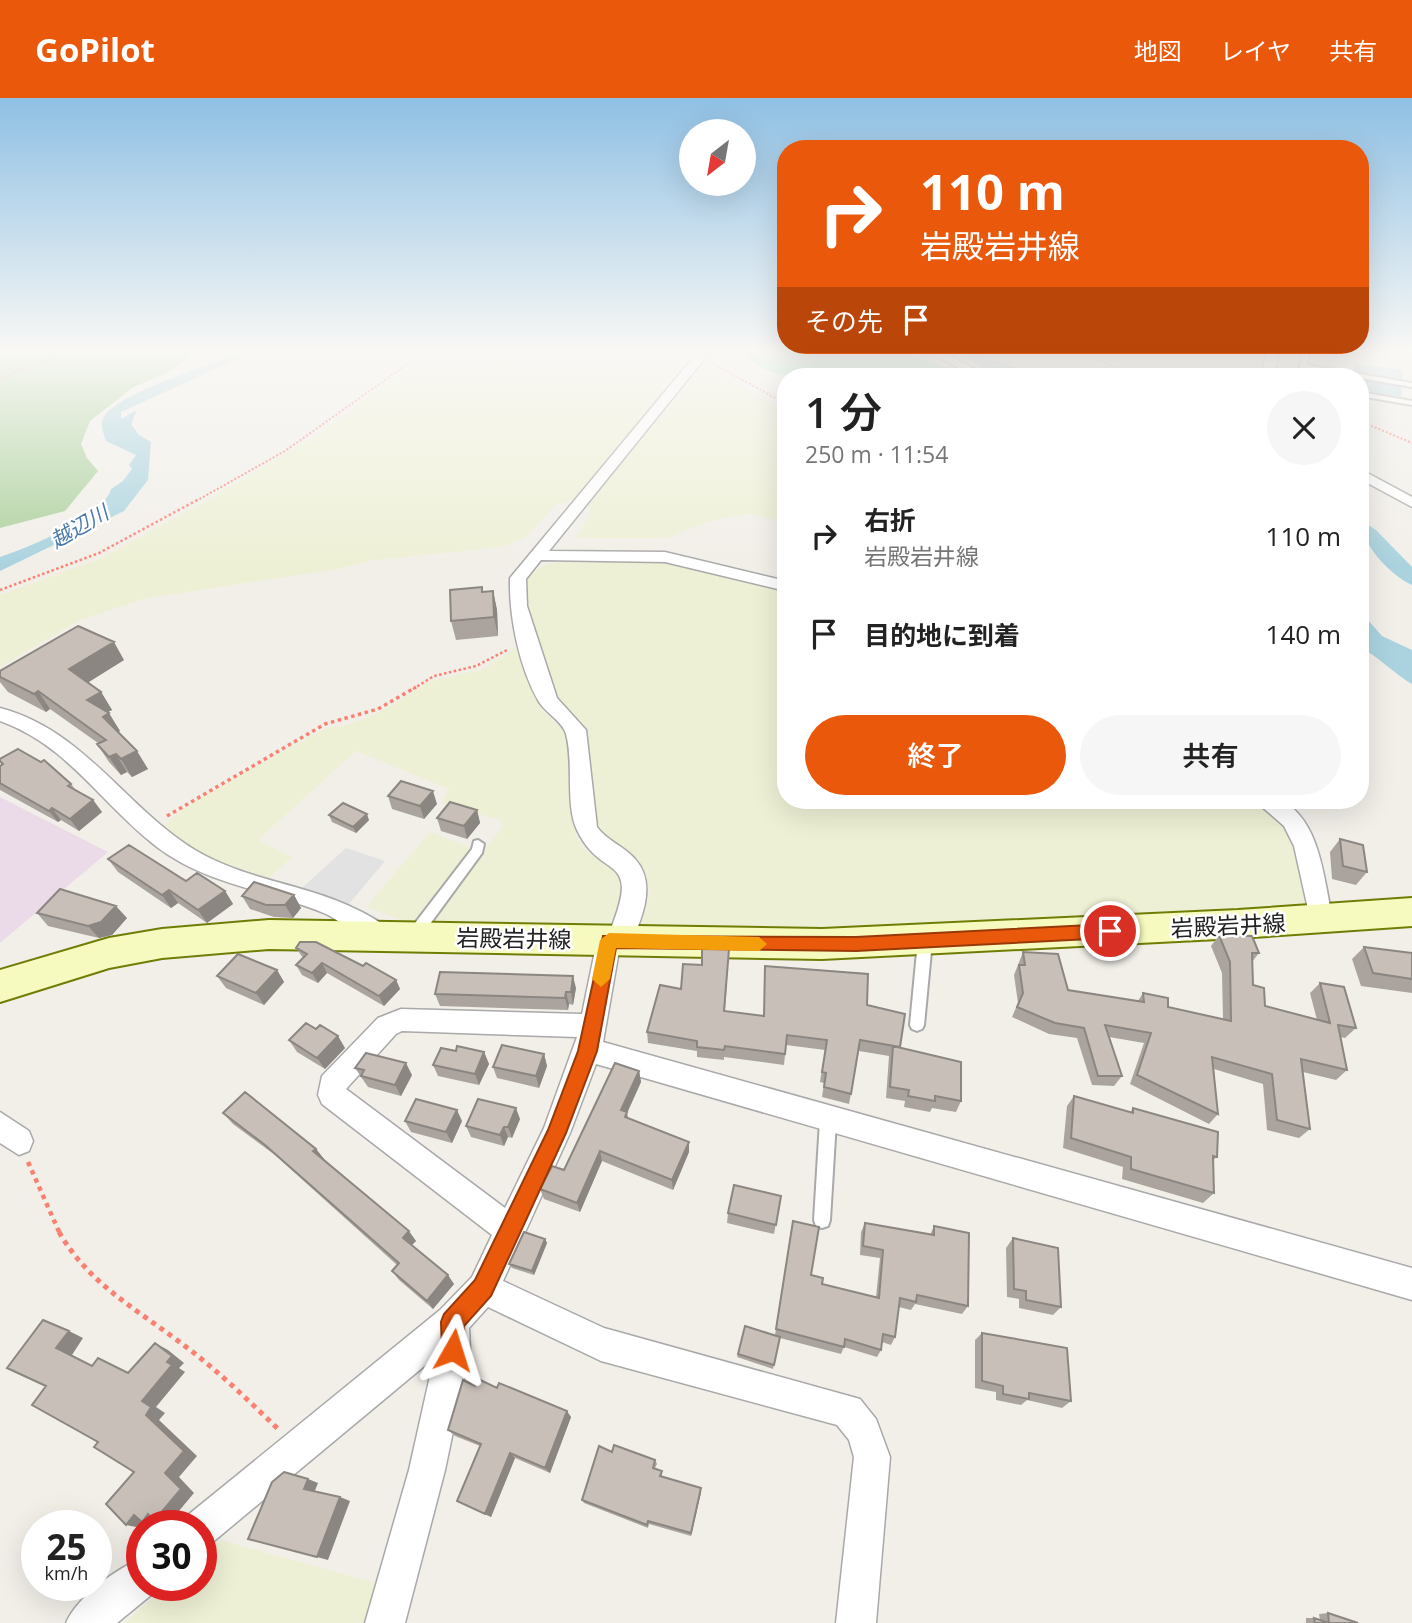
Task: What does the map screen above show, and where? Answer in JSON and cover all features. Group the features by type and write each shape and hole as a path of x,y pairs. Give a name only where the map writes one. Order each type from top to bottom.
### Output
{"main road":[{"name":"岩殿岩井線","path":"0,986 74,961 178,939 291,933 743,944 925,941 1321,920 1412,912"}],"street":[{"path":"217,1515 452,1322 483,1288 556,1133 589,1038 614,941 636,888 634,873 628,864 593,840 586,827 576,730 548,701 518,606 518,578 643,424"},
{"path":"1369,478 1412,503"},
{"path":"535,555 564,557 617,554 664,557 777,584"},
{"path":"0,715 28,721 57,739 165,842 202,863 349,914 378,934"},
{"path":"1277,809 1293,821 1305,846 1321,920"},
{"path":"511,1231 332,1095 332,1085 387,1026 401,1020 589,1038 828,1121 1412,1284"},
{"path":"483,1288 601,1344 848,1411 864,1431 872,1457 856,1623"},
{"path":"385,1623 428,1470 453,1350 452,1322"},
{"path":"86,1623 126,1590"}],"lane":[{"path":"413,936 478,850 478,844"},
{"path":"917,1024 925,941"},
{"path":"822,1220 828,1121"}],"path":[{"path":"0,590 99,553 285,451 323,424"},
{"path":"1369,425 1412,443"},
{"path":"149,827 325,723 378,709 434,676 495,659 526,634"},
{"path":"9,1133 52,1223 82,1266 127,1307 181,1342 233,1384 298,1448"}],"shaded area":[{"path":"0,797 108,852 0,943"},
{"path":"346,848 385,861 349,904 302,888"}],"green space":[{"path":"0,424 89,424 81,444 87,458 98,471 65,511 0,528"},
{"path":"331,424 636,424 572,500 556,505 526,537 501,547 374,560 339,569 147,598 78,621 0,667 0,595 101,558 309,440"},
{"path":"651,424 777,424 777,520 749,514 716,519 667,538 576,538 590,514 588,503"},
{"path":"583,560 666,561 777,588 777,809 1268,809 1280,817 1288,832 1306,898 1302,908 842,934 647,929 640,926 650,893 646,877 632,858 596,831 586,734 580,721 552,694 528,610 525,583 529,573 548,564"},
{"path":"519,646 542,710 566,733 576,837 585,850 620,872 626,886 619,919 610,929 428,926 503,826 501,820 446,805 442,803 449,789 356,751 258,840 292,857 269,878 221,862 187,844 164,826 176,814 236,777 326,728 351,724 382,711 428,682 483,669"},
{"path":"430,832 470,847 468,856 413,924 366,907"},
{"path":"220,1540 376,1583 365,1623 124,1623 150,1601 217,1601 217,1543"}],"water":[{"name":"越辺川","path":"102,424 131,424 139,435 151,442 148,480 124,511 0,571 0,557 28,547 80,520 105,500 111,489 123,481 132,469 129,465 136,455 106,441"},
{"path":"1369,525 1412,567 1412,585 1386,566 1371,548"},
{"path":"1369,621 1382,636 1412,650 1412,684 1399,675 1369,653"}],"building":[{"path":"482,587 482,592 493,591 494,617 451,621 450,590"},
{"path":"78,626 114,642 69,669 101,692 87,700 109,713 103,717 137,751 121,759 116,754 109,757 97,744 106,740 38,691 34,694 0,677 0,671"},
{"path":"18,749 41,762 44,760 71,784 68,786 93,800 70,819 52,808 49,811 0,783 0,766 3,764 0,759"},
{"path":"401,781 433,791 420,806 388,796"},
{"path":"450,802 477,810 464,826 437,818"},
{"path":"343,803 367,814 353,827 329,815"},
{"path":"1340,839 1363,845 1367,872 1343,866"},
{"path":"129,845 186,881 197,873 225,891 198,910 169,890 162,895 108,859"},
{"path":"254,882 294,895 285,905 266,905 242,896"},
{"path":"60,889 116,906 101,922 88,926 37,913"},
{"path":"1219,935 1252,936 1259,953 1252,953 1253,985 1264,988 1265,1006 1330,1023 1320,983 1344,987 1356,1028 1338,1025 1347,1070 1301,1059 1310,1129 1277,1120 1272,1074 1212,1057 1218,1114 1137,1075 1151,1033 1105,1025 1122,1076 1098,1076 1084,1028 1055,1023 1017,1007 1023,993 1019,965 1025,965 1023,952 1058,954 1068,990 1144,1002 1143,993 1168,998 1168,1007 1231,1021 1230,962"},
{"path":"300,942 316,942 363,966 366,963 396,980 379,996 322,963 312,973 296,965 307,954 296,948"},
{"path":"1364,947 1412,953 1412,979 1373,973"},
{"path":"702,949 729,949 724,1011 764,1016 765,966 868,974 867,1005 905,1014 900,1047 860,1040 851,1094 824,1087 826,1073 822,1072 827,1040 787,1035 785,1054 725,1046 724,1050 697,1047 697,1041 647,1032 660,985 681,989 683,964 702,965"},
{"path":"238,954 277,970 256,993 217,976"},
{"path":"440,972 573,976 571,992 566,992 565,998 435,994"},
{"path":"306,1023 316,1029 320,1025 338,1036 317,1058 289,1040"},
{"path":"502,1045 544,1054 536,1076 493,1067"},
{"path":"457,1046 484,1052 475,1074 433,1065 441,1048 456,1051"},
{"path":"893,1046 961,1062 961,1101 935,1096 935,1101 908,1096 909,1090 890,1087"},
{"path":"366,1053 406,1063 395,1085 361,1076 364,1070 355,1068"},
{"path":"615,1063 639,1071 621,1110 627,1112 625,1117 689,1142 672,1180 600,1151 577,1203 540,1189 552,1166 564,1170"},
{"path":"245,1092 316,1149 313,1151 409,1231 403,1238 448,1275 427,1301 392,1271 399,1263 265,1145 223,1113"},
{"path":"1074,1096 1133,1113 1133,1108 1218,1132 1217,1157 1213,1156 1214,1193 1131,1169 1131,1157 1071,1138"},
{"path":"416,1099 457,1110 446,1132 405,1121"},
{"path":"478,1099 516,1108 508,1127 504,1127 500,1135 466,1126"},
{"path":"734,1185 781,1196 776,1225 728,1213"},
{"path":"793,1221 819,1227 811,1275 823,1278 822,1284 879,1298 883,1250 863,1246 865,1223 934,1235 934,1226 969,1233 968,1306 917,1295 916,1302 900,1298 895,1337 883,1334 881,1350 845,1339 844,1347 776,1329"},
{"path":"524,1232 545,1239 532,1271 509,1264"},
{"path":"1013,1238 1058,1248 1061,1307 1026,1300 1026,1291 1014,1289"},
{"path":"43,1320 69,1331 56,1348 92,1366 98,1358 128,1373 155,1343 172,1356 167,1362 172,1365 142,1401 151,1407 146,1415 184,1451 165,1473 181,1489 163,1510 126,1510 126,1525 106,1504 134,1472 94,1447 98,1442 32,1405 46,1386 7,1368"},
{"path":"745,1326 780,1337 774,1365 738,1354"},
{"path":"982,1333 1067,1348 1071,1401 1029,1393 1029,1399 1003,1394 1003,1386 982,1381"},
{"path":"478,1379 497,1388 499,1383 567,1411 545,1468 510,1453 485,1514 457,1501 481,1444 448,1430 463,1380 475,1386"},
{"path":"614,1445 655,1460 653,1468 662,1471 660,1476 701,1488 691,1533 648,1521 647,1525 582,1500 599,1446 612,1452"},
{"path":"284,1472 308,1479 304,1489 340,1497 317,1557 248,1539 272,1482"},
{"path":"1328,1613 1358,1623 1329,1623"},
{"path":"1314,1618 1329,1623 1315,1623"}],"slow traffic":[{"path":"601,979 609,940 759,944"}],"route":[{"path":"453,1350 452,1322 483,1288 556,1133 587,1051 609,940 856,944 1110,931"}]}
